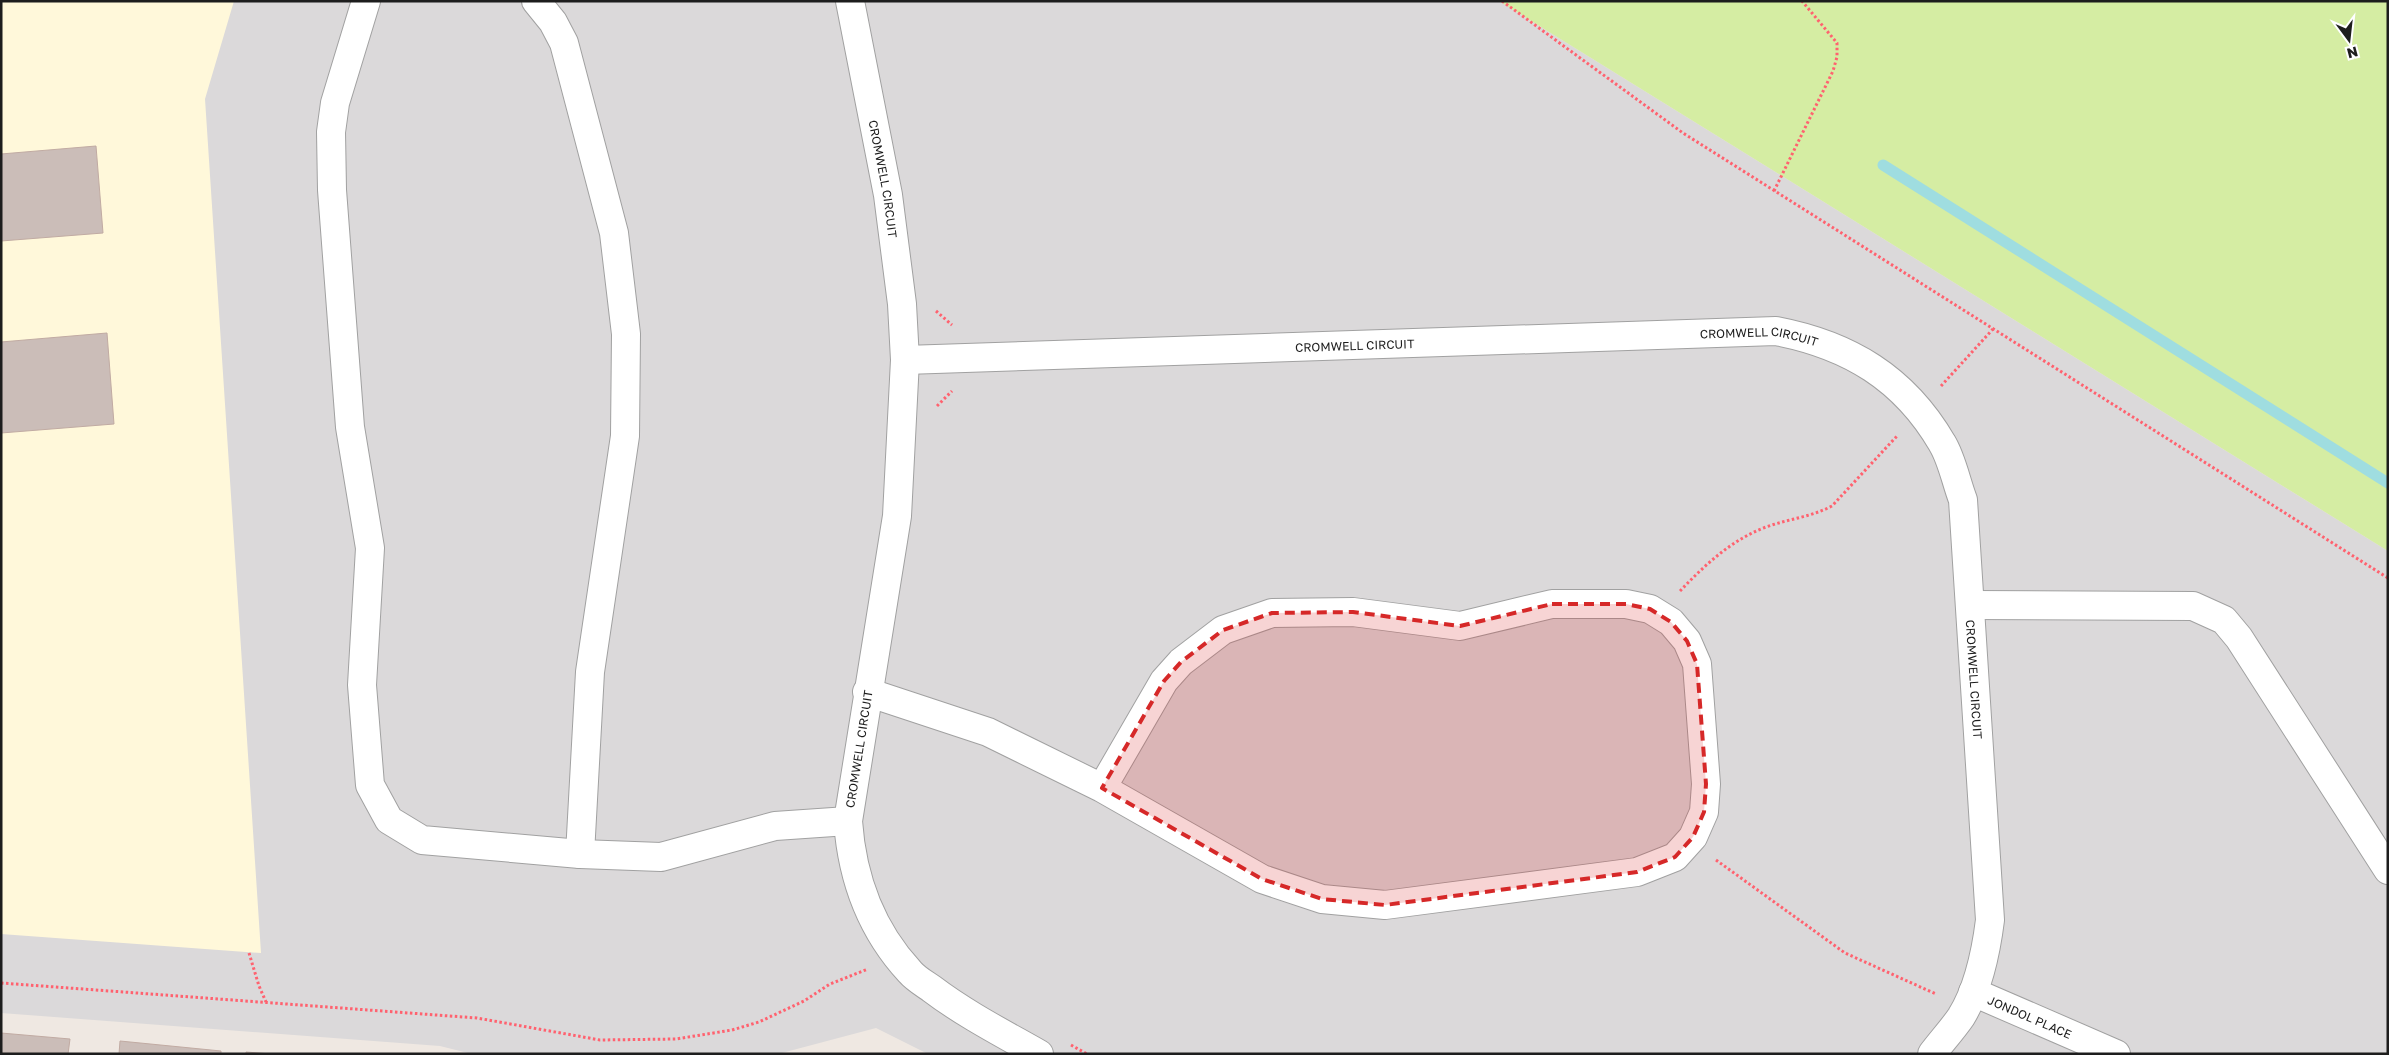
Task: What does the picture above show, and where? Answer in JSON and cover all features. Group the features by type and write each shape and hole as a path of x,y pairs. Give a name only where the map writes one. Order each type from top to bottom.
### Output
{"street":[{"path":"366,1 335,103 331,132 332,190 350,427 370,548 362,685 370,785 389,820 422,840 580,854 661,857 775,826 848,821"},
{"path":"536,1 553,22 564,43 614,233 626,334 625,436 590,672 580,854"},
{"name":"CROMWELL CIRCUIT","path":"850,1 888,195 902,304 905,360 897,516 867,692 848,821 850,849 864,903 877,928 911,973 956,1007 1039,1054"},
{"name":"CROMWELL CIRCUIT","path":"905,360 1776,331 1806,337 1861,359 1908,396 1912,419 1943,444 1963,500 1972,605 1990,920 1987,944 1969,999 1961,1016 1932,1054"},
{"path":"867,692 988,732 1102,788 1262,879 1322,899 1385,905 1637,872 1675,857 1690,840 1704,812 1706,784 1697,664 1687,641 1671,622 1650,609 1626,604 1552,604 1460,626 1353,612 1272,613 1222,630 1181,662 1164,681 1102,788"},
{"path":"1972,605 2193,606 2224,620 2239,638 2388,870"},
{"name":"JONDOL PLACE","path":"1969,999 2116,1054"}],"path":[{"path":"1502,1 1683,133 2388,578"},
{"path":"1774,191 1833,71 1837,57 1837,43 1802,1"},
{"path":"1658,614 1704,565 1738,540 1766,527 1820,512 1832,506 1993,329"},
{"path":"936,409 938,403 958,386"},
{"path":"1690,840 1804,926 1845,953 1899,980 1969,999"},
{"path":"249,953 266,1002"},
{"path":"1,983 477,1018 600,1040 676,1039 732,1030 759,1022 804,1001 830,984 871,968"}],"highlighted area":[{"path":"1552,604 1626,604 1650,609 1671,622 1687,641 1697,664 1706,784 1704,812 1693,837 1675,857 1637,872 1385,905 1322,899 1262,879 1102,788 1164,681 1181,662 1223,630 1272,613 1353,612 1460,626"}],"shaded area":[{"path":"1,1 1499,1 2388,551 2388,1054 928,1054 876,1028 778,1054 472,1054 440,1046 1,1013"},
{"path":"1,1 234,1 205,99 261,953 1,934"}],"green space":[{"path":"1499,1 2388,1 2388,551"}],"building":[{"path":"96,146 103,233 1,241 1,154"},
{"path":"107,333 114,424 1,433 1,342"},
{"path":"1,1033 70,1039 68,1054 1,1054"},
{"path":"120,1041 221,1051 221,1054 119,1054"},
{"path":"246,1052 271,1054 246,1054"}],"waterway":[{"path":"1883,165 2388,483"}]}
